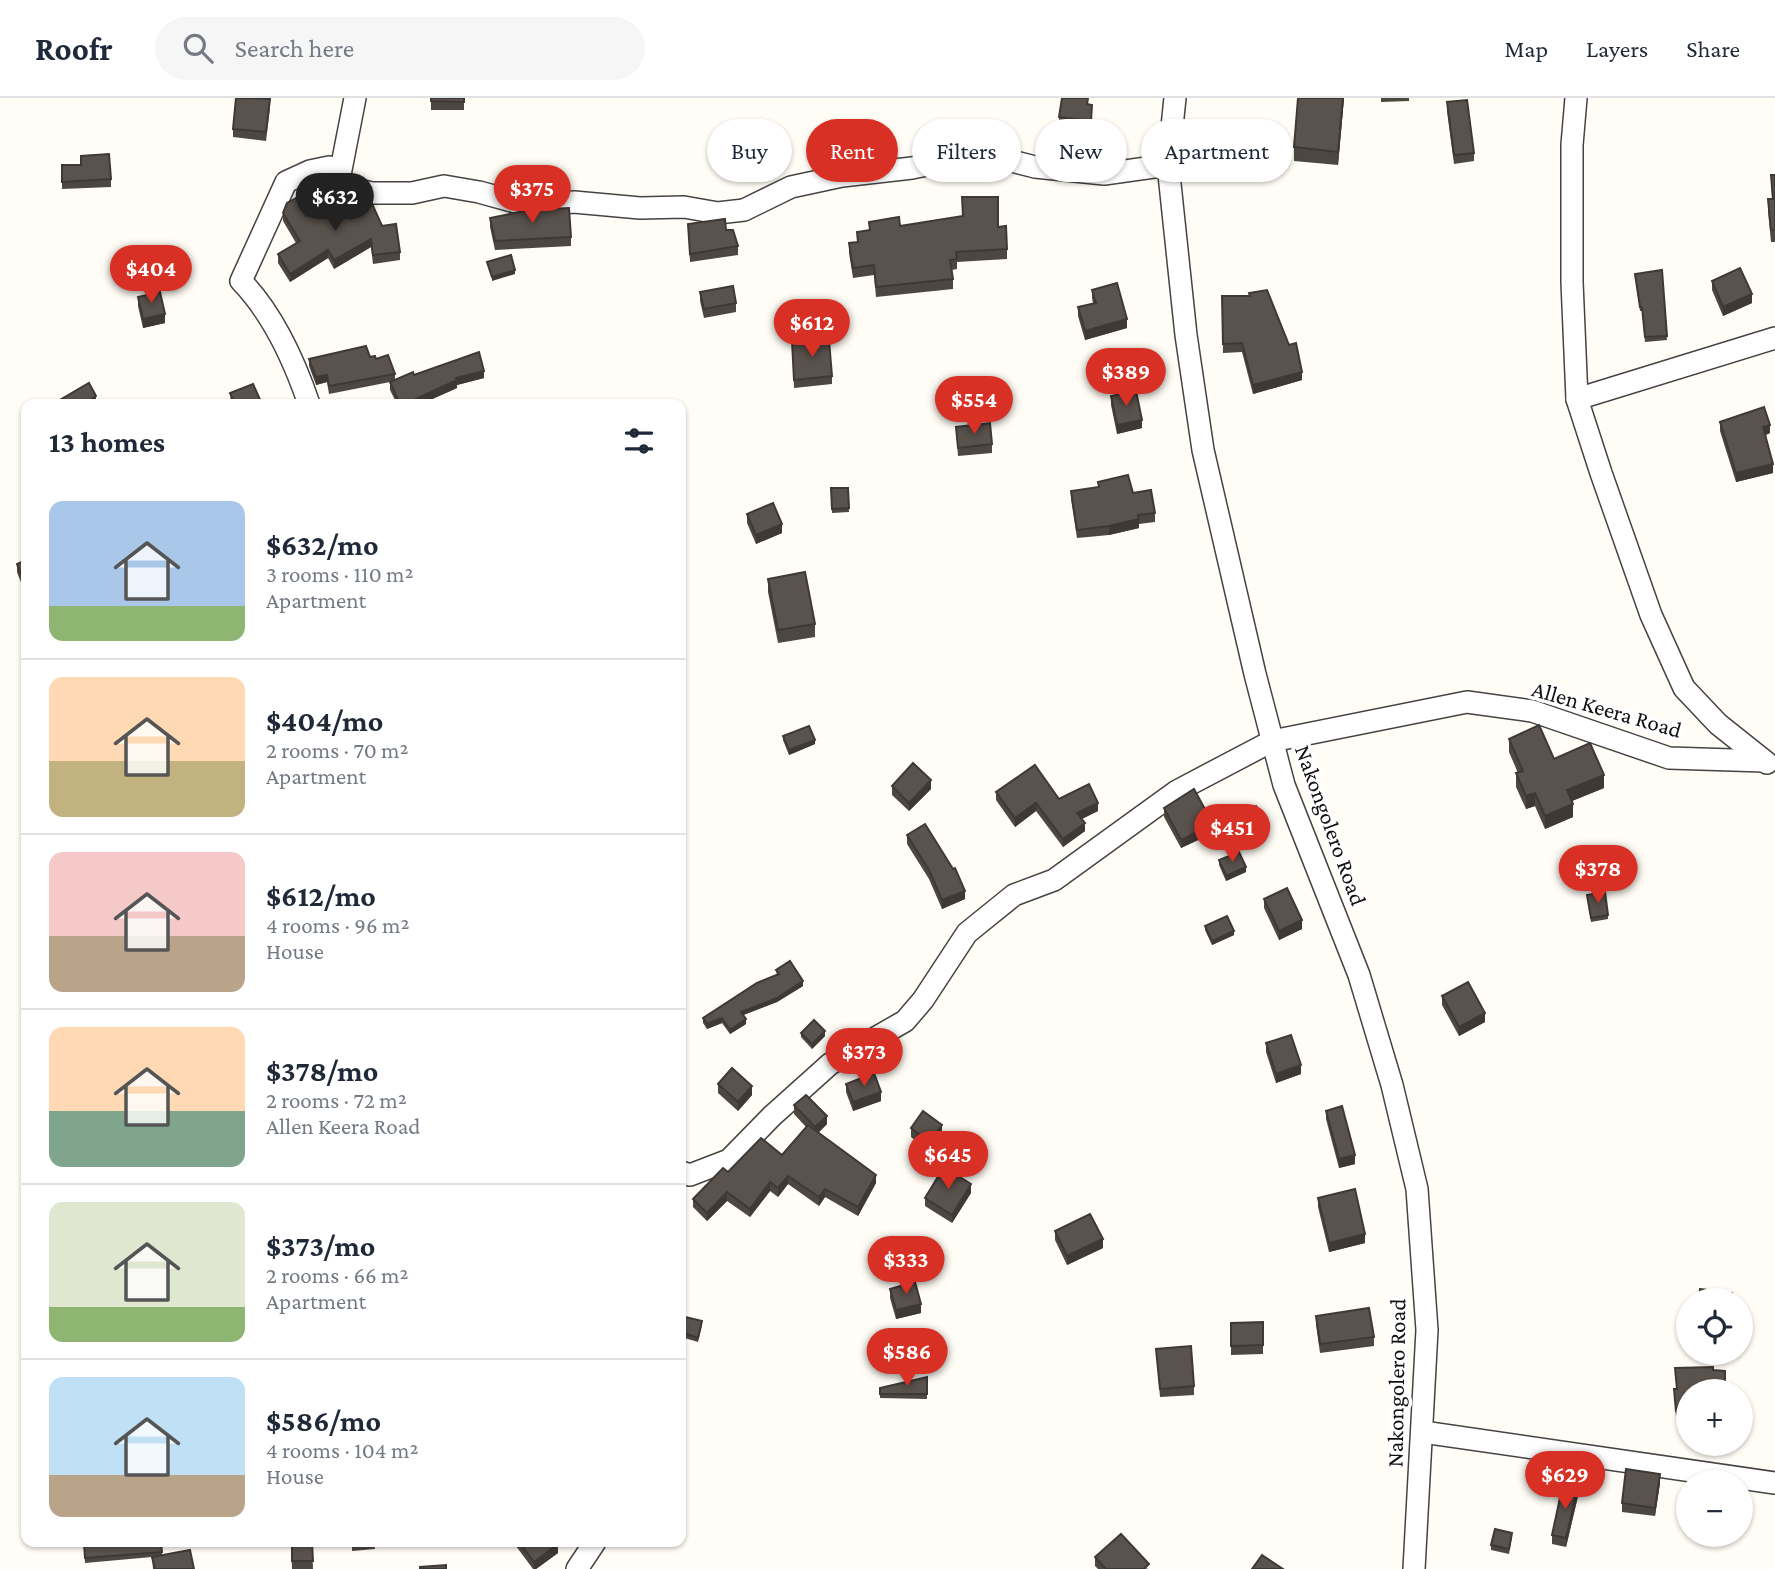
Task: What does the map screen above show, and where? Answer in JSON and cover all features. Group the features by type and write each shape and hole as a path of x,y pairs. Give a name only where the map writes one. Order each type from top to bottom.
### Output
{"street":[{"path":"339,180 355,98"},
{"name":"Nakongolero Road","path":"1173,119 1175,98"},
{"path":"1576,98 1572,145 1572,282 1577,399 1651,615 1684,688 1718,724 1770,765"},
{"path":"307,399 272,319 241,281 286,182 310,172 330,167 339,180 354,189 372,193 412,193 444,186 530,206 574,202 640,208 684,207 718,213 744,210 790,187 842,176 912,168 956,159 1000,158 1035,167 1104,174 1141,169"},
{"name":"Nakongolero Road","path":"1170,182 1186,335 1203,450 1234,588 1284,785 1359,975 1392,1085 1417,1189 1427,1330 1414,1569"},
{"path":"1577,399 1775,338"},
{"name":"Allen Keera Road","path":"686,1176 729,1160 772,1116 830,1064 905,1021 923,1000 967,933 1014,895 1054,880 1177,791 1272,741 1467,702 1532,711 1669,758 1770,765"},
{"path":"1423,1432 1775,1483"},
{"path":"576,1569 591,1547"}],"building":[{"path":"236,98 270,99 266,132 233,129"},
{"path":"431,98 464,98 464,102 431,101"},
{"path":"1062,98 1088,98 1087,104 1092,105 1091,119 1059,117"},
{"path":"1298,98 1343,98 1338,152 1294,147"},
{"path":"1467,100 1474,153 1454,155 1447,102"},
{"path":"109,154 111,179 62,182 62,165 81,165 81,156"},
{"path":"1771,175 1775,175 1775,230 1771,230 1768,199 1773,199"},
{"path":"365,197 369,197 382,226 396,224 400,252 373,255 371,239 334,260 328,250 290,274 278,254 300,241 283,213 287,203 296,198 306,216 342,199 351,219 367,211"},
{"path":"962,197 998,197 998,227 1006,226 1007,249 956,252 957,259 950,260 953,279 876,287 874,265 853,268 849,243 858,242 857,232 870,230 869,222 899,217 900,226 963,216"},
{"path":"569,208 571,237 495,241 490,218 529,210"},
{"path":"725,219 726,230 733,230 738,246 690,254 688,224"},
{"path":"511,255 515,270 492,277 487,262"},
{"path":"1740,268 1752,294 1723,307 1712,281"},
{"path":"1662,270 1667,336 1645,337 1635,274"},
{"path":"1117,283 1127,319 1085,331 1078,307 1096,303 1092,290"},
{"path":"733,286 736,303 704,309 700,292"},
{"path":"1267,290 1289,345 1296,343 1302,372 1253,385 1242,343 1223,344 1222,296 1250,296 1249,293"},
{"path":"160,292 165,314 143,319 138,297"},
{"path":"829,340 832,376 794,380 792,341"},
{"path":"366,346 370,357 375,356 376,359 388,355 395,374 329,386 327,375 316,377 309,359"},
{"path":"479,352 484,371 456,378 457,380 416,399 398,399 390,382 413,372 414,375"},
{"path":"89,383 96,396 91,399 62,399"},
{"path":"253,384 260,399 233,399 230,393"},
{"path":"1136,391 1142,420 1117,425 1111,396"},
{"path":"1764,407 1770,425 1763,427 1773,464 1736,473 1720,422"},
{"path":"990,423 992,444 958,448 956,427"},
{"path":"1128,475 1133,493 1151,490 1155,513 1138,515 1139,519 1109,526 1077,530 1071,491 1099,487 1098,482"},
{"path":"831,488 848,488 849,508 832,509"},
{"path":"773,503 782,524 756,535 747,514"},
{"path":"805,572 815,624 778,630 768,579"},
{"path":"1539,725 1554,759 1590,743 1604,775 1567,790 1573,804 1545,816 1535,793 1526,796 1516,773 1523,771 1509,739"},
{"path":"809,726 815,740 789,750 783,736"},
{"path":"913,763 931,780 909,803 892,786"},
{"path":"1035,765 1059,799 1089,784 1098,803 1077,813 1085,823 1063,839 1036,803 1015,818 996,792"},
{"path":"1194,789 1213,824 1181,840 1164,808"},
{"path":"1256,806 1267,829 1232,846 1221,822"},
{"path":"925,824 953,869 955,868 965,891 942,900 929,870 907,835"},
{"path":"1239,852 1246,867 1226,876 1219,860"},
{"path":"1287,888 1302,920 1279,931 1264,899"},
{"path":"1605,892 1608,915 1591,918 1587,895"},
{"path":"1227,916 1234,931 1212,941 1205,926"},
{"path":"790,961 803,981 777,998 741,1012 746,1019 730,1030 722,1018 707,1024 703,1018 757,983 779,974 776,970"},
{"path":"1468,982 1485,1013 1459,1027 1442,996"},
{"path":"814,1020 825,1031 812,1044 801,1033"},
{"path":"1291,1035 1301,1065 1276,1074 1266,1043"},
{"path":"732,1068 752,1086 738,1102 718,1084"},
{"path":"874,1073 881,1092 853,1102 846,1084"},
{"path":"806,1095 827,1116 815,1127 794,1105"},
{"path":"1342,1106 1355,1155 1339,1159 1326,1111"},
{"path":"923,1111 942,1125 929,1142 911,1128"},
{"path":"808,1125 876,1175 858,1207 825,1189 819,1197 788,1176 778,1188 770,1182 750,1209 727,1192 707,1213 693,1199 723,1168 728,1172 761,1138 782,1155"},
{"path":"944,1167 971,1184 952,1215 925,1198"},
{"path":"1355,1189 1365,1234 1329,1243 1318,1198"},
{"path":"1090,1214 1103,1239 1067,1256 1055,1231"},
{"path":"915,1282 921,1304 896,1310 890,1289"},
{"path":"1369,1308 1374,1337 1320,1344 1316,1316"},
{"path":"686,1317 702,1321 698,1338 686,1334"},
{"path":"1263,1322 1263,1345 1231,1346 1231,1323"},
{"path":"1191,1346 1194,1386 1160,1389 1156,1349"},
{"path":"1713,1367 1713,1370 1725,1371 1725,1379 1676,1379 1675,1368"},
{"path":"927,1377 927,1394 880,1394 880,1388"},
{"path":"1626,1469 1660,1474 1655,1508 1622,1503"},
{"path":"1563,1484 1578,1487 1566,1538 1552,1535"},
{"path":"1495,1529 1512,1533 1509,1549 1491,1545"},
{"path":"1121,1534 1149,1564 1144,1569 1106,1569 1095,1557"},
{"path":"84,1547 162,1547 162,1552 85,1558"},
{"path":"292,1547 312,1547 313,1561 292,1561"},
{"path":"523,1547 554,1547 534,1562"},
{"path":"190,1550 194,1569 155,1569 152,1557"},
{"path":"1262,1555 1283,1569 1252,1569"},
{"path":"446,1565 446,1569 420,1569 420,1567"}]}
